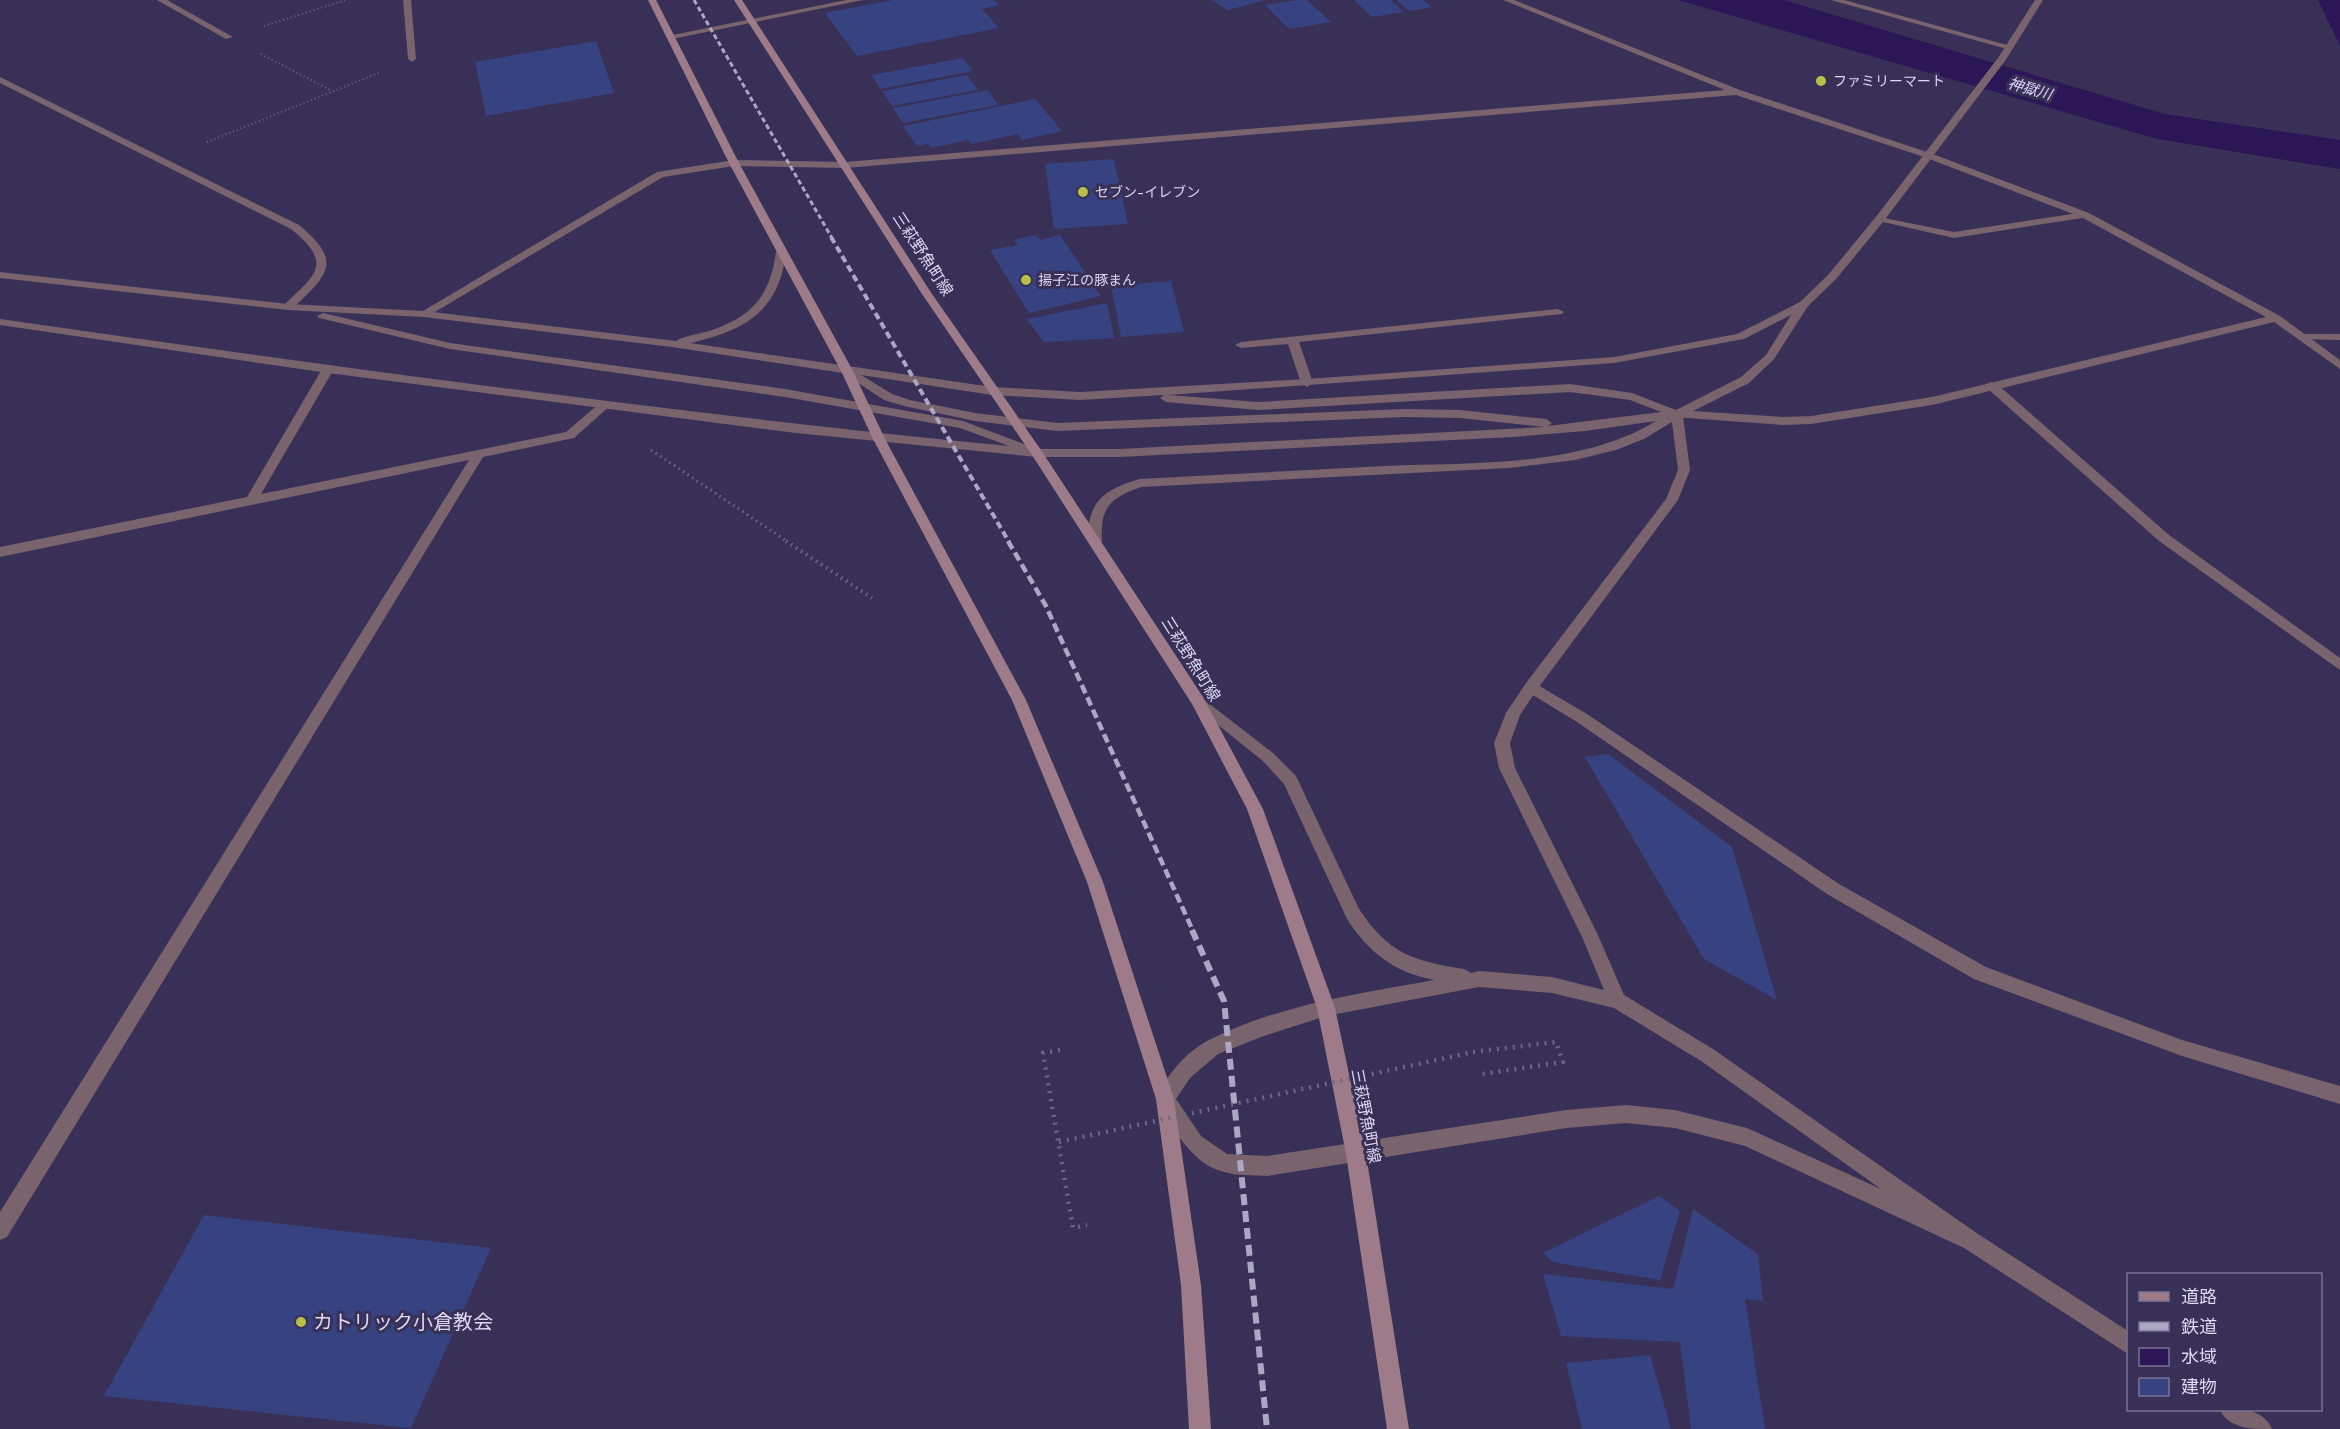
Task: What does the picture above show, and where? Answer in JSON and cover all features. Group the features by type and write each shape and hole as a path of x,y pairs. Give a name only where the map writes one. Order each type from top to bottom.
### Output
{"main road":[{"path":"652,0 734,163 847,371 879,439 1019,700 1095,882 1165,1099 1191,1285 1200,1429"},
{"name":"三萩野魚町線","path":"738,0 1198,701 1255,809 1326,1008 1356,1154 1398,1429"}],"street":[{"path":"160,0 229,37"},
{"path":"407,0 412,59"},
{"path":"672,36 859,0"},
{"path":"1507,0 1737,92 1927,155 2085,215 2276,318 2340,366"},
{"path":"1835,0 2010,47"},
{"path":"1095,541 1093,525 1097,510 1104,499 1119,490 1140,483 1509,464 1575,456 1612,447 1640,435 1745,380 1770,357 1804,304 1832,277 1879,220 2002,59 2039,0"},
{"path":"0,80 295,227 314,241 321,253 323,265 315,280 288,307"},
{"path":"424,314 660,174 734,163 846,165 1737,92"},
{"path":"1879,220 1954,235 2085,215"},
{"path":"672,344 735,325 766,303 780,272 781,252"},
{"path":"0,275 288,307 424,314 672,344 847,371 992,390 1080,396 1307,383 1614,360 1740,337 1804,304"},
{"path":"288,307 450,346 863,406 963,425 987,432 1037,453"},
{"path":"1241,345 1558,312"},
{"path":"0,322 328,369 879,439 1037,453 1119,453 1585,427 1677,414 1783,421 1811,420 1932,401 2276,318"},
{"path":"2302,337 2340,337"},
{"path":"1292,340 1307,383"},
{"path":"251,501 328,369"},
{"path":"847,371 888,397 1016,424 1102,427 1405,413 1460,414 1585,427"},
{"path":"1992,386 2164,538 2340,665"},
{"path":"1127,393 1214,404 1258,406 1570,388 1632,397 1677,414"},
{"path":"0,552 570,435 604,405"},
{"path":"1618,1001 1591,938 1508,768 1502,743 1513,713 1531,687 1672,500 1684,470 1677,414"},
{"path":"0,1230 478,455"},
{"path":"1531,687 1582,718 1833,889 1980,973 2182,1048 2340,1095"},
{"path":"1198,701 1268,757 1290,780 1353,914 1364,933 1380,951 1420,970 1479,979 1552,985 1618,1001 1707,1055 1971,1241 2127,1342"},
{"path":"1479,979 1326,1008 1258,1029 1212,1048 1183,1072 1165,1099 1194,1143 1224,1162 1267,1166 1356,1154 1466,1133 1566,1119 1626,1114 1675,1119 1748,1137 1971,1241"},
{"path":"2233,1411 2261,1429"}],"path":[{"path":"229,37 346,0"},
{"path":"229,37 332,91"},
{"path":"161,160 412,59"},
{"path":"651,450 872,598"},
{"path":"1059,1142 1473,1052 1556,1042 1563,1062 1482,1074"},
{"path":"1060,1050 1043,1053 1073,1228 1087,1225"}],"water":[{"name":"神獄川","path":"1678,0 1784,0 2165,114 2340,140 2340,169 2157,139"},
{"path":"2318,0 2340,0 2340,46"}],"building":[{"path":"893,0 994,0 999,5 982,9 999,28 857,56 825,13"},
{"path":"1211,0 1262,0 1262,1 1228,10"},
{"path":"1307,0 1331,22 1289,29 1265,5"},
{"path":"1354,0 1391,0 1404,12 1372,17"},
{"path":"1396,0 1423,0 1432,7 1409,11"},
{"path":"596,41 614,93 486,116 475,62"},
{"path":"963,58 973,71 880,89 872,75"},
{"path":"967,75 978,90 892,106 882,91"},
{"path":"988,90 998,105 903,123 893,108"},
{"path":"1035,99 1062,131 1022,140 1018,134 972,144 969,140 931,148 928,144 917,146 903,126"},
{"path":"1114,159 1128,224 1054,229 1045,164"},
{"path":"1036,235 1040,240 1060,235 1101,296 1029,313 990,250 1018,245 1014,240"},
{"path":"1171,281 1184,332 1121,337 1111,286"},
{"path":"1107,303 1114,338 1044,342 1027,319"},
{"path":"1608,754 1732,847 1777,1000 1704,959 1585,757"},
{"path":"1659,1196 1680,1211 1660,1280 1553,1262 1543,1253"},
{"path":"1693,1209 1758,1254 1763,1301 1745,1299 1765,1429 1691,1429 1680,1342 1561,1336 1543,1274 1673,1289"},
{"name":"カトリック小倉教会","path":"204,1215 491,1248 411,1428 104,1396"},
{"path":"1650,1355 1671,1429 1582,1429 1566,1363"}],"railway":[{"path":"694,0 832,238"},
{"path":"831,237 1009,542"},
{"path":"1008,541 1046,606 1193,931"},
{"path":"1192,930 1224,1001 1267,1429"}],"place":[{"name":"ファミリーマート","path":"1821,81"},
{"name":"セブン-イレブン","path":"1083,192"},
{"name":"揚子江の豚まん","path":"1026,280"},
{"name":"カトリック小倉教会","path":"301,1322"}]}
